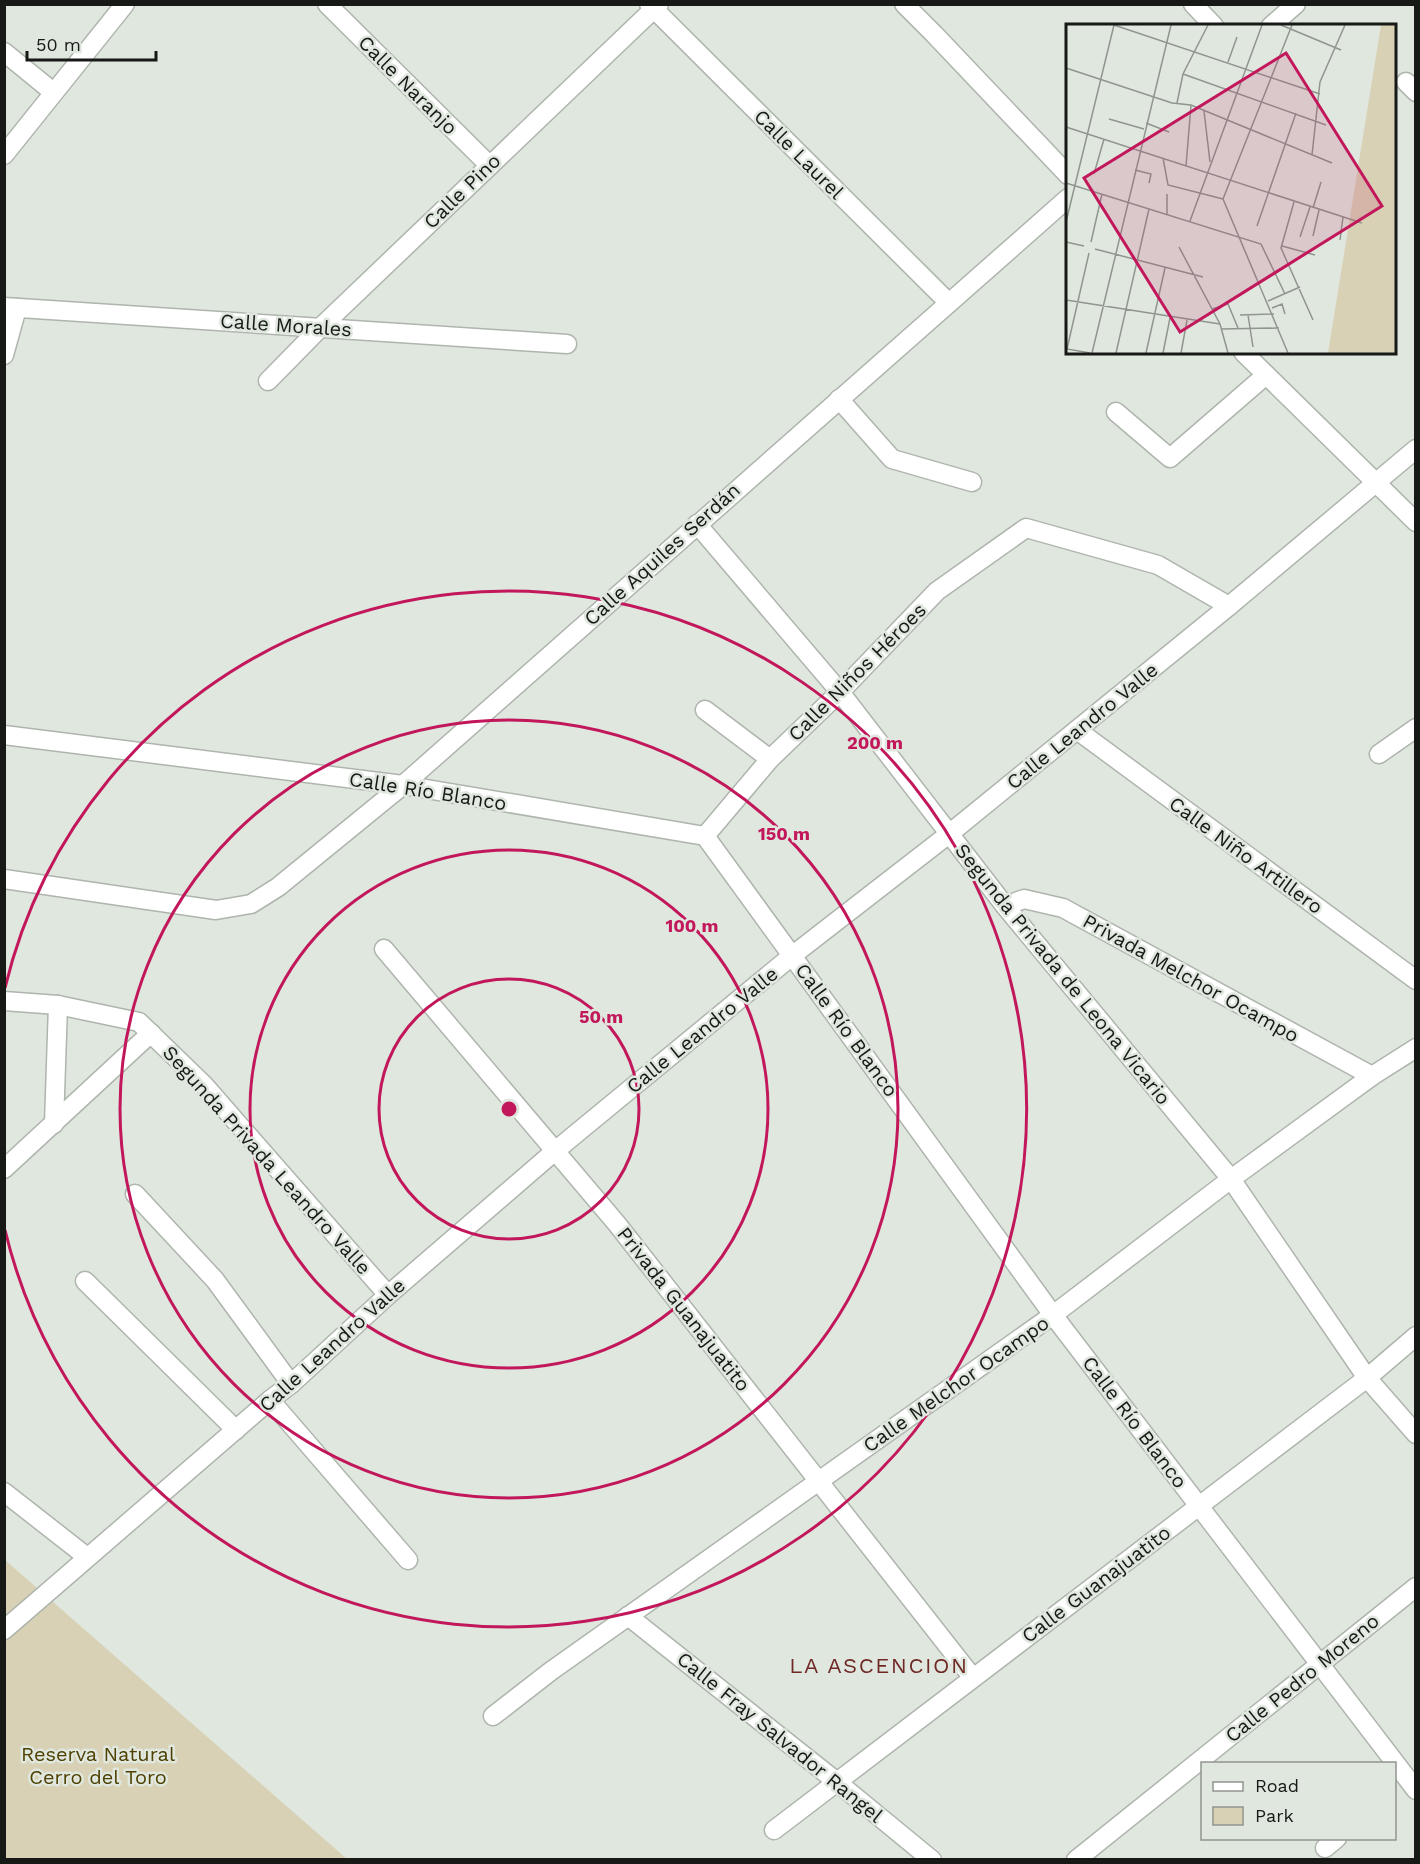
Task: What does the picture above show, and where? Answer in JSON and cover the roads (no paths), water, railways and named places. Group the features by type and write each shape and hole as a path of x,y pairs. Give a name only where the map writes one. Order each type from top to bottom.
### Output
{"street":[{"path":"4,155 125,4"},
{"name":"Calle Naranjo","path":"327,4 489,165"},
{"path":"904,4 1066,173"},
{"path":"1193,4 1212,24"},
{"path":"1273,24 1296,4"},
{"name":"Calle Pino","path":"268,381 654,6"},
{"name":"Calle Laurel","path":"654,6 949,303"},
{"path":"4,52 53,92"},
{"name":"Calle Aquiles Serdán","path":"4,879 216,910 251,904 278,886 403,785 1066,200"},
{"path":"4,355 11,308"},
{"name":"Calle Morales","path":"11,308 567,344"},
{"path":"1245,354 1416,522"},
{"path":"1116,412 1170,458 1266,375"},
{"path":"840,399 892,459 972,482"},
{"name":"Calle Leandro Valle","path":"4,1630 291,1384 388,1295 555,1151 793,955 949,834 1077,730 1416,449"},
{"name":"Segunda Privada de Leona Vicario","path":"697,524 840,692 1005,906 1231,1179 1366,1378 1416,1434"},
{"name":"Calle Niños Héroes","path":"705,836 770,759 840,692 937,591 1026,528 1158,565 1229,606"},
{"path":"705,710 770,759"},
{"path":"1379,754 1416,728"},
{"name":"Calle Niño Artillero","path":"1077,730 1416,980"},
{"name":"Calle Río Blanco","path":"4,735 403,785 705,836 1053,1315 1319,1664 1389,1762"},
{"name":"Privada Melchor Ocampo","path":"1005,906 1024,899 1063,908 1372,1076"},
{"name":"Privada Guanajuatito","path":"384,949 617,1224 973,1678"},
{"name":"Segunda Privada Leandro Valle","path":"4,1001 58,1005 139,1022 204,1085 388,1295"},
{"path":"54,1124 58,1005"},
{"path":"4,1169 151,1033"},
{"name":"Calle Melchor Ocampo","path":"493,1716 551,1671 1053,1315 1231,1179 1372,1076 1416,1048"},
{"path":"135,1194 215,1280 291,1384"},
{"path":"85,1281 236,1430"},
{"name":"Calle Guanajuatito","path":"774,1830 1366,1378 1416,1336"},
{"path":"270,1400 408,1560"},
{"path":"4,1492 87,1557"},
{"name":"Calle Pedro Moreno","path":"1076,1860 1416,1587"},
{"name":"Calle Fray Salvador Rangel","path":"628,1616 932,1860"},
{"name":"Calle Río Blanco","path":"1396,1772 1406,1786"}],"district":[{"name":"LA ASCENCION","path":"879,1665"}],"park label":[{"name":"Reserva Natural Cerro del Toro","path":"98,1766"}]}
